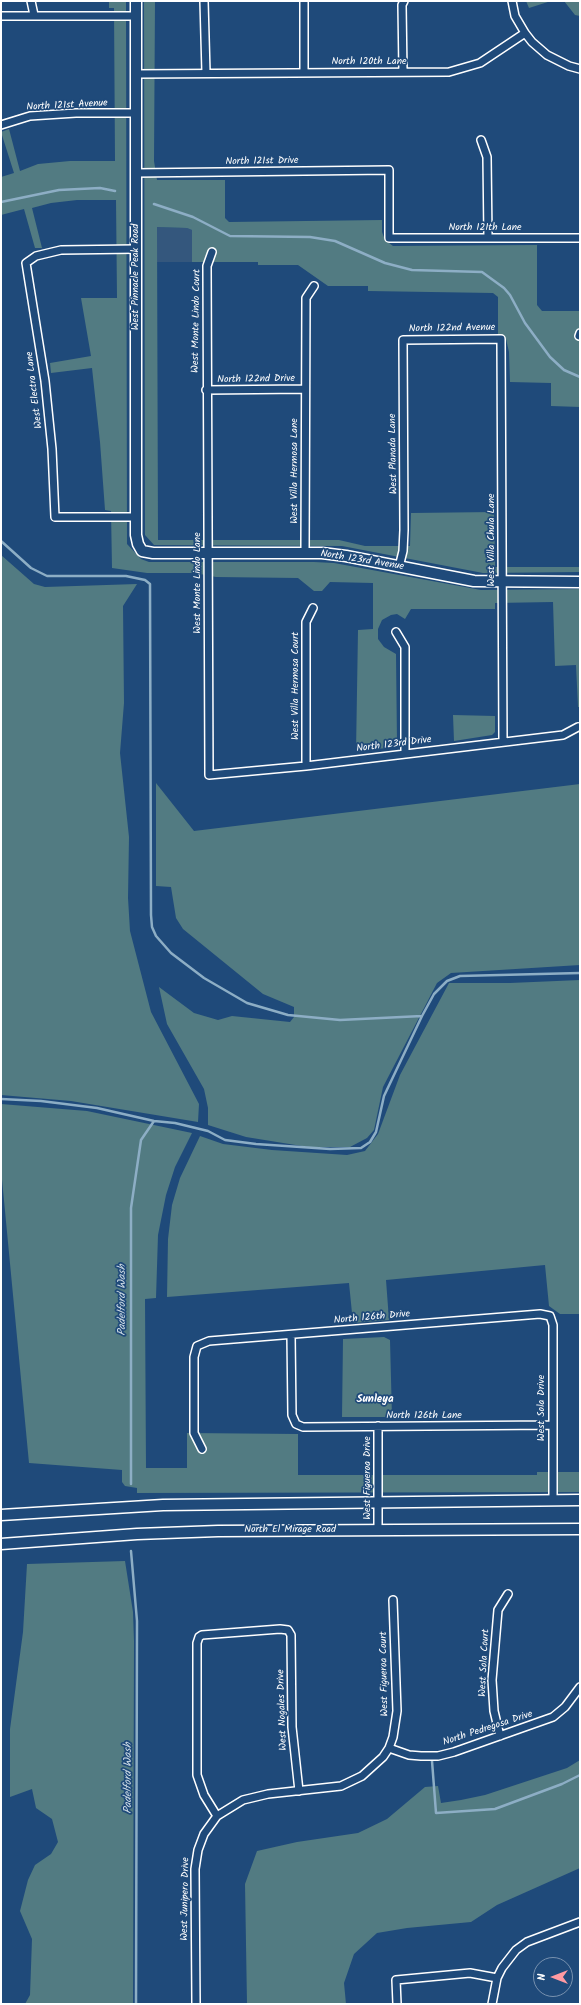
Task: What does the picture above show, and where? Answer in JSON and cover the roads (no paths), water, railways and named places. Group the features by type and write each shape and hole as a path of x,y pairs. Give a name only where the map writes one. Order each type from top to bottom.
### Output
{"main road":[{"name":"West Pinnacle Peak Road","path":"136,1 136,536 142,551"},
{"name":"North 123rd Avenue","path":"142,551 153,553 207,554 335,554 474,581 580,582"},
{"path":"1,1515 157,1505 580,1500"},
{"name":"North El Mirage Road","path":"1,1544 137,1534 251,1530 580,1529"}],"street":[{"path":"31,1 34,15"},
{"path":"204,1 206,73"},
{"path":"304,1 304,72"},
{"path":"403,72 402,6 404,1"},
{"path":"512,1 515,16 524,33 547,55 569,66 580,69"},
{"path":"1,16 136,16"},
{"name":"North 120th Lane","path":"136,74 449,72 480,63 524,33"},
{"name":"North 121st Avenue","path":"1,125 30,116 136,113"},
{"path":"481,140 487,157 488,238"},
{"name":"North 121st Drive","path":"136,173 389,170 389,238"},
{"name":"North 121th Lane","path":"389,238 580,238"},
{"name":"West Electra Lane","path":"136,249 61,250 36,256 26,263 45,381 53,470 55,517 136,517"},
{"name":"West Monte Lindo Court","path":"206,390 206,266 212,252"},
{"path":"305,389 306,298 314,286"},
{"name":"North 122nd Avenue","path":"403,340 501,339"},
{"name":"West Villa Chula Lane","path":"501,339 503,742"},
{"name":"West Planada Lane","path":"399,567 404,530 403,340"},
{"name":"North 122nd Drive","path":"206,390 305,389"},
{"name":"West Villa Hermosa Lane","path":"305,389 305,553"},
{"name":"West Monte Lindo Lane","path":"206,390 209,775"},
{"name":"West Villa Hermosa Court","path":"306,766 306,622 313,608"},
{"path":"396,632 405,647 405,754"},
{"name":"North 123rd Drive","path":"209,775 306,766 503,742 563,734 578,727"},
{"name":"North 126th Drive","path":"202,1449 194,1433 194,1358 197,1346 209,1341 533,1315 550,1316"},
{"name":"West Sola Drive","path":"550,1316 552,1325 553,1500"},
{"name":"North 126th Lane","path":"291,1335 292,1415 296,1424 303,1427 552,1425"},
{"name":"West Figueroa Drive","path":"378,1426 378,1530"},
{"name":"West Sola Court","path":"500,1736 494,1707 492,1680 498,1610 508,1594"},
{"name":"West Figueroa Court","path":"389,1748 397,1711 393,1600"},
{"name":"West Nogales Drive","path":"217,1816 204,1796 197,1774 197,1643 199,1637 202,1635 288,1630 291,1635 292,1727 299,1791"},
{"name":"North Pedregosa Drive","path":"389,1748 410,1755 438,1756 458,1751 553,1717 565,1707 580,1687"},
{"path":"217,1816 237,1802 250,1797 334,1787 352,1781 370,1770 389,1748"},
{"name":"West Junipero Drive","path":"196,2004 196,1859 204,1834 217,1816"},
{"path":"492,2004 497,1978 508,1959 527,1942 580,1922"},
{"path":"397,2004 396,1980 470,1973 497,1978"}],"waterway":[{"path":"1,202 59,190 100,188 115,191"},
{"path":"154,204 193,217 230,236 310,237 335,241 385,263 412,270 482,272 504,288 510,295 525,323 550,357 564,370 580,377"},
{"path":"1,541 31,568 47,576 126,576 145,580 150,584 151,915 152,927 156,936 171,953 204,978 247,1003 288,1015 340,1020 422,1016"},
{"path":"1,1099 41,1101 97,1108 208,1131 225,1140 256,1144 330,1149 361,1148 370,1142 376,1132 384,1096 422,1016 434,994 447,981 460,976 580,973"},
{"name":"Padelford Wash","path":"131,1484 131,1208 141,1140 154,1121"},
{"name":"Padelford Wash","path":"131,1551 137,1621 136,2004"},
{"path":"432,1761 436,1813 495,1809 562,1784 580,1775"}],"district":[{"name":"Sunleya","path":"375,1400"}]}
